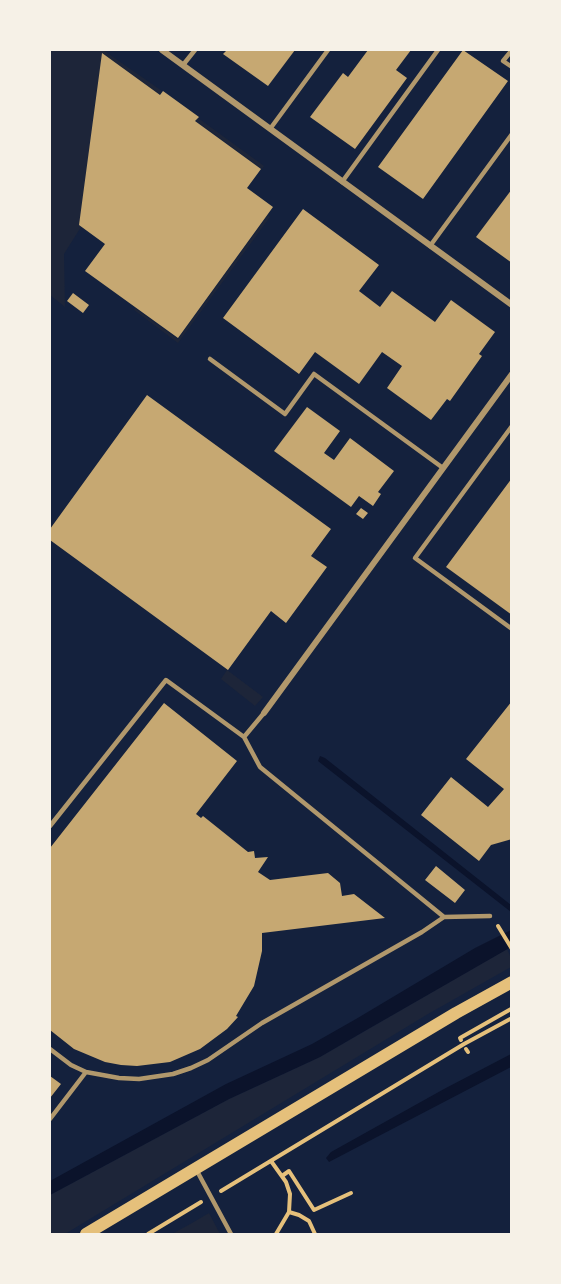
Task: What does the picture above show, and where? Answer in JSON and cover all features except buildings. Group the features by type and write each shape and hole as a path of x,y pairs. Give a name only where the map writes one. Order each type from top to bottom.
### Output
{"main road":[{"path":"86,1234 456,1013 512,982"}],"street":[{"path":"162,50 512,305"},
{"path":"264,713 512,374"}],"lane":[{"path":"183,66 195,50"},
{"path":"270,129 328,50"},
{"path":"342,182 438,50"},
{"path":"512,50 504,61 512,67"},
{"path":"430,246 512,134"},
{"path":"210,359 285,414 314,374 443,468"},
{"path":"512,426 415,558 512,629"},
{"path":"50,826 166,680 244,737 260,767 444,917"},
{"path":"244,737 264,713"},
{"path":"50,1049 71,1065 86,1072 139,1079 173,1074 208,1060 262,1023 422,933 444,917 490,916"},
{"path":"50,1119 86,1072"},
{"path":"196,1169 231,1234"}],"path":[{"path":"498,924 512,949"},
{"path":"461,1040 460,1038 510,1009"},
{"path":"276,1234 289,1212 290,1194 282,1176 271,1161 464,1044 512,1018"},
{"path":"282,1176 289,1171 314,1210 351,1193"},
{"path":"289,1212 309,1221 315,1234"}],"shaded area":[{"path":"50,50 103,50 162,91 159,94 102,53 79,225 81,227 64,254 65,307 50,295"},
{"path":"198,118 264,166 262,169 196,121"},
{"path":"268,215 270,217 178,343 134,310 135,308 178,339"},
{"path":"227,670 263,697 255,706 221,679"},
{"path":"320,756 511,905 511,912 318,761"},
{"path":"511,930 511,947 320,1057 229,1099 50,1195 50,1181 226,1084 312,1044 475,948"},
{"path":"507,949 511,958 511,967 428,1014 65,1234 50,1234 50,1195 229,1099 320,1057"},
{"path":"511,1054 511,1067 329,1162 326,1158 331,1152"},
{"path":"209,1213 220,1234 172,1234 192,1223"}]}
